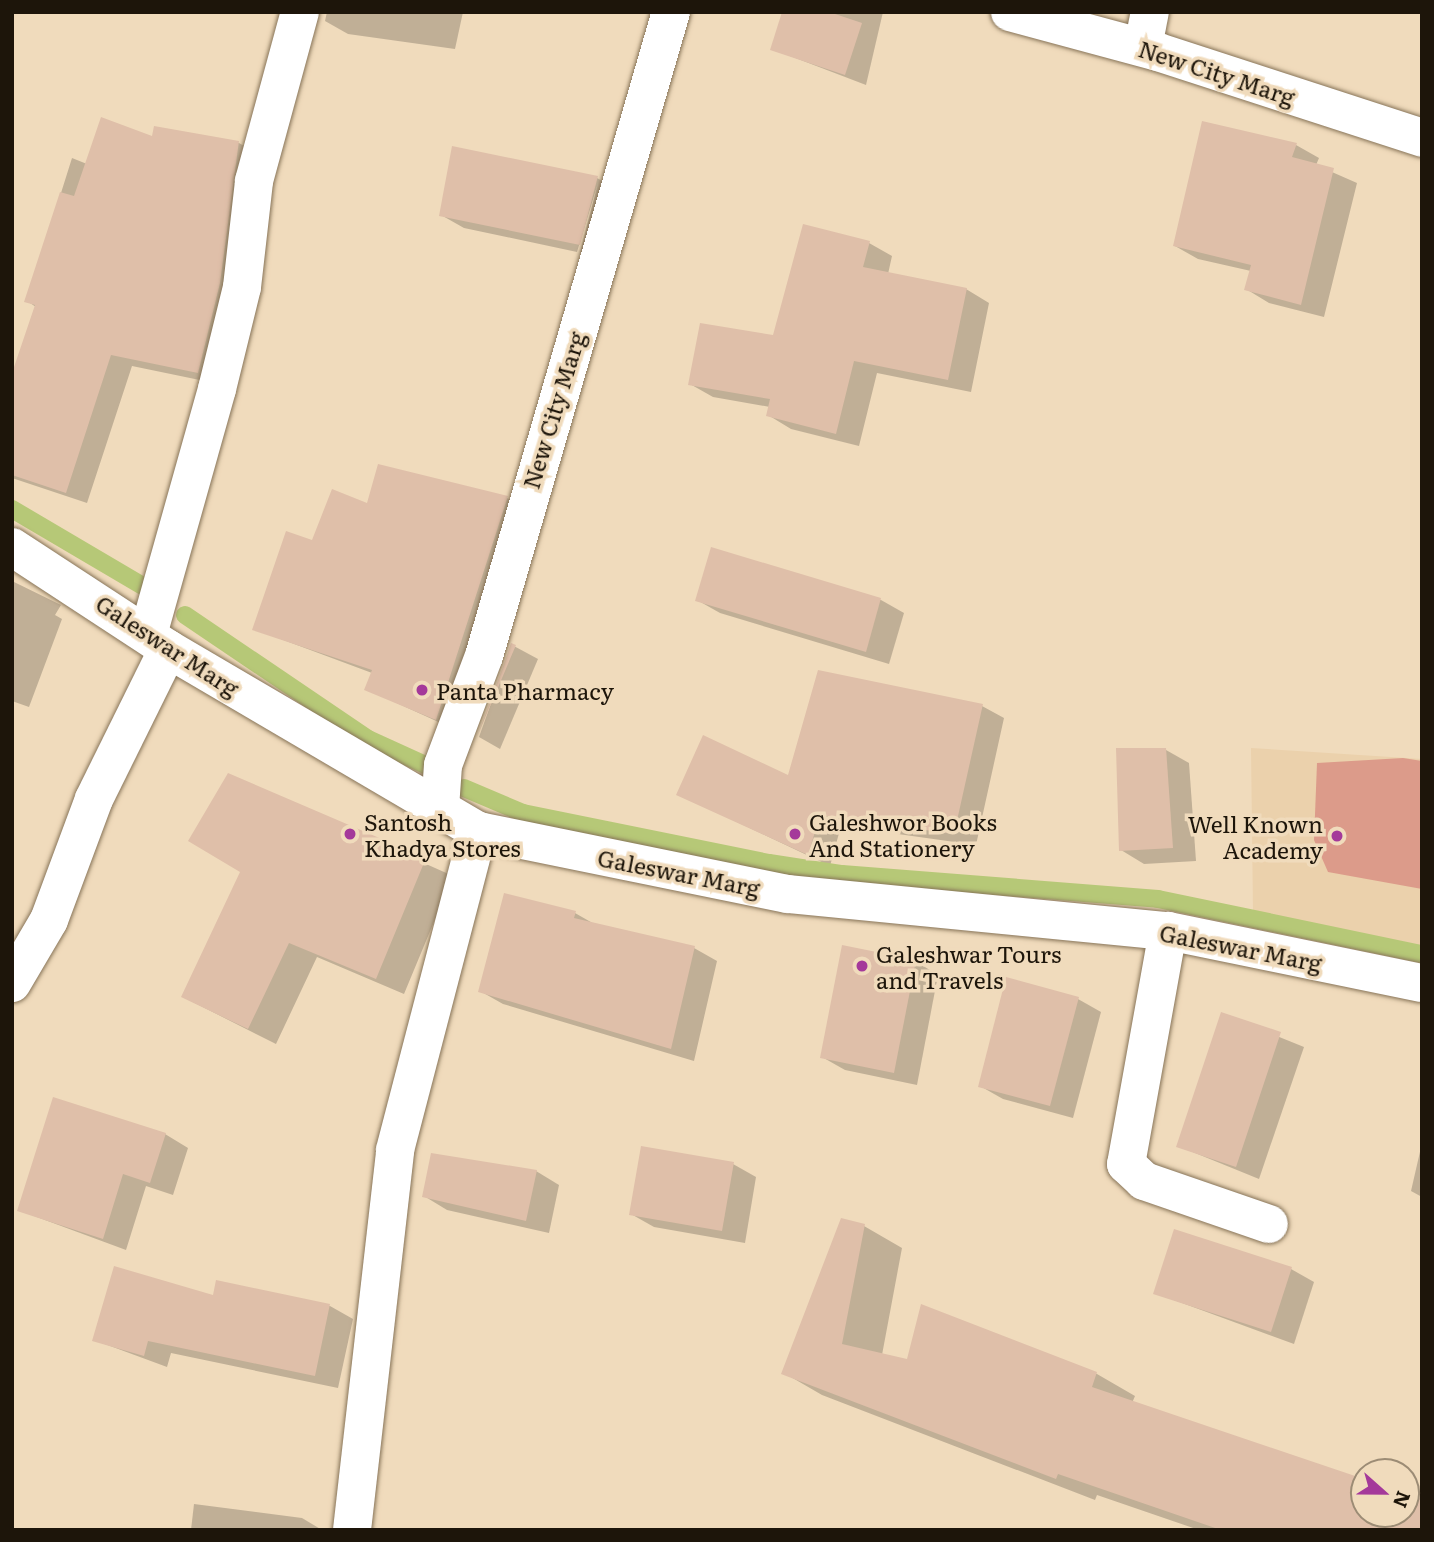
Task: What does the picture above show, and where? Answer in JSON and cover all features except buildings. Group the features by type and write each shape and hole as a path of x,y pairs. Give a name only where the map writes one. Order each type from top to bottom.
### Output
{"street":[{"path":"12,983 49,920 158,640 242,287 254,181 300,12"},
{"name":"New City Marg","path":"440,808 443,765 484,656 671,12"},
{"name":"New City Marg","path":"1010,12 1146,30 1422,138"},
{"name":"Galeswar Marg","path":"12,547 158,640 478,831 788,894 1168,931 1422,983"},
{"path":"352,1530 395,1150 478,831"},
{"path":"1168,931 1126,1164 1144,1181 1269,1224"}],"shaded area":[{"name":"Well Known Academy","path":"1251,748 1422,759 1422,949 1253,913"},
{"path":"1403,758 1422,761 1422,889 1328,872 1314,840 1317,763"}],"waterway":[{"path":"12,509 158,595"},
{"path":"185,615 368,739 432,768"},
{"path":"464,788 523,813 769,863 842,874 1158,899 1422,954"}],"place":[{"name":"Panta Pharmacy","path":"422,690"},
{"name":"Santosh Khadya Stores","path":"350,834"},
{"name":"Galeshwor Books And Stationery","path":"795,834"},
{"name":"Well Known Academy","path":"1337,836"},
{"name":"Galeshwar Tours and Travels","path":"862,966"}]}
